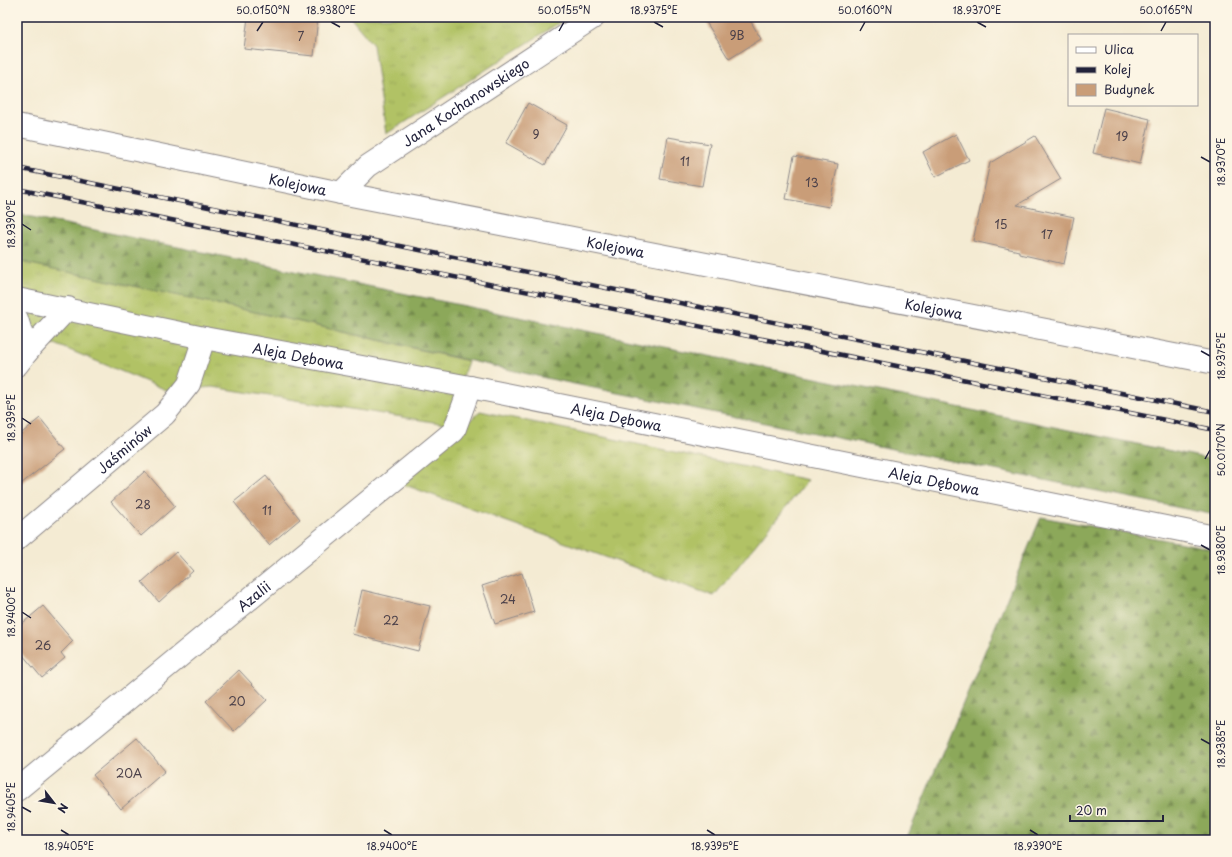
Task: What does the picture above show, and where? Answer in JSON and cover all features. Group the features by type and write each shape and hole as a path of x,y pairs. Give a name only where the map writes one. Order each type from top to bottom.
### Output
{"street":[{"name":"Jana Kochanowskiego","path":"341,193 368,166 594,17"},
{"name":"Kolejowa","path":"17,125 341,193 1215,363"},
{"name":"Aleja Dębowa","path":"17,299 68,308 204,338 470,387 1215,537"},
{"path":"22,359 68,308"},
{"path":"17,319 22,359"},
{"name":"Jaśminów","path":"17,539 165,414 189,384 204,338"},
{"name":"Azalii","path":"17,790 454,431 470,387"}],"green space":[{"path":"350,17 568,17 386,134 373,45"},
{"path":"17,214 1215,460 1215,515 550,379 283,318 17,261"},
{"path":"17,261 283,318 468,361 446,424 213,387 169,391 55,344 17,351"},
{"path":"480,411 808,480 714,596 402,484"},
{"path":"1041,517 1215,549 1215,840 906,840"}],"building":[{"path":"248,17 318,17 314,56 244,49"},
{"path":"703,17 748,17 761,39 729,59"},
{"path":"528,103 567,125 545,165 506,143"},
{"path":"1104,108 1150,119 1140,164 1093,153"},
{"path":"956,134 969,160 935,177 923,152"},
{"path":"1035,136 1061,179 1017,205 1074,217 1064,264 1019,254 1019,251 973,241 990,163"},
{"path":"668,137 710,144 702,186 660,179"},
{"path":"794,156 838,164 829,207 786,199"},
{"path":"40,418 65,449 17,487 17,437"},
{"path":"145,471 175,506 141,536 111,502"},
{"path":"266,476 300,519 269,545 234,502"},
{"path":"176,552 193,571 159,602 142,582"},
{"path":"522,573 534,612 495,624 482,586"},
{"path":"362,590 430,606 418,651 352,634"},
{"path":"43,606 73,641 61,653 65,658 42,678 17,648 17,628"},
{"path":"239,670 267,700 234,731 206,701"},
{"path":"137,738 165,771 121,809 93,775"}],"railway":[{"path":"17,168 1215,412"},
{"path":"17,189 1215,430"}]}
